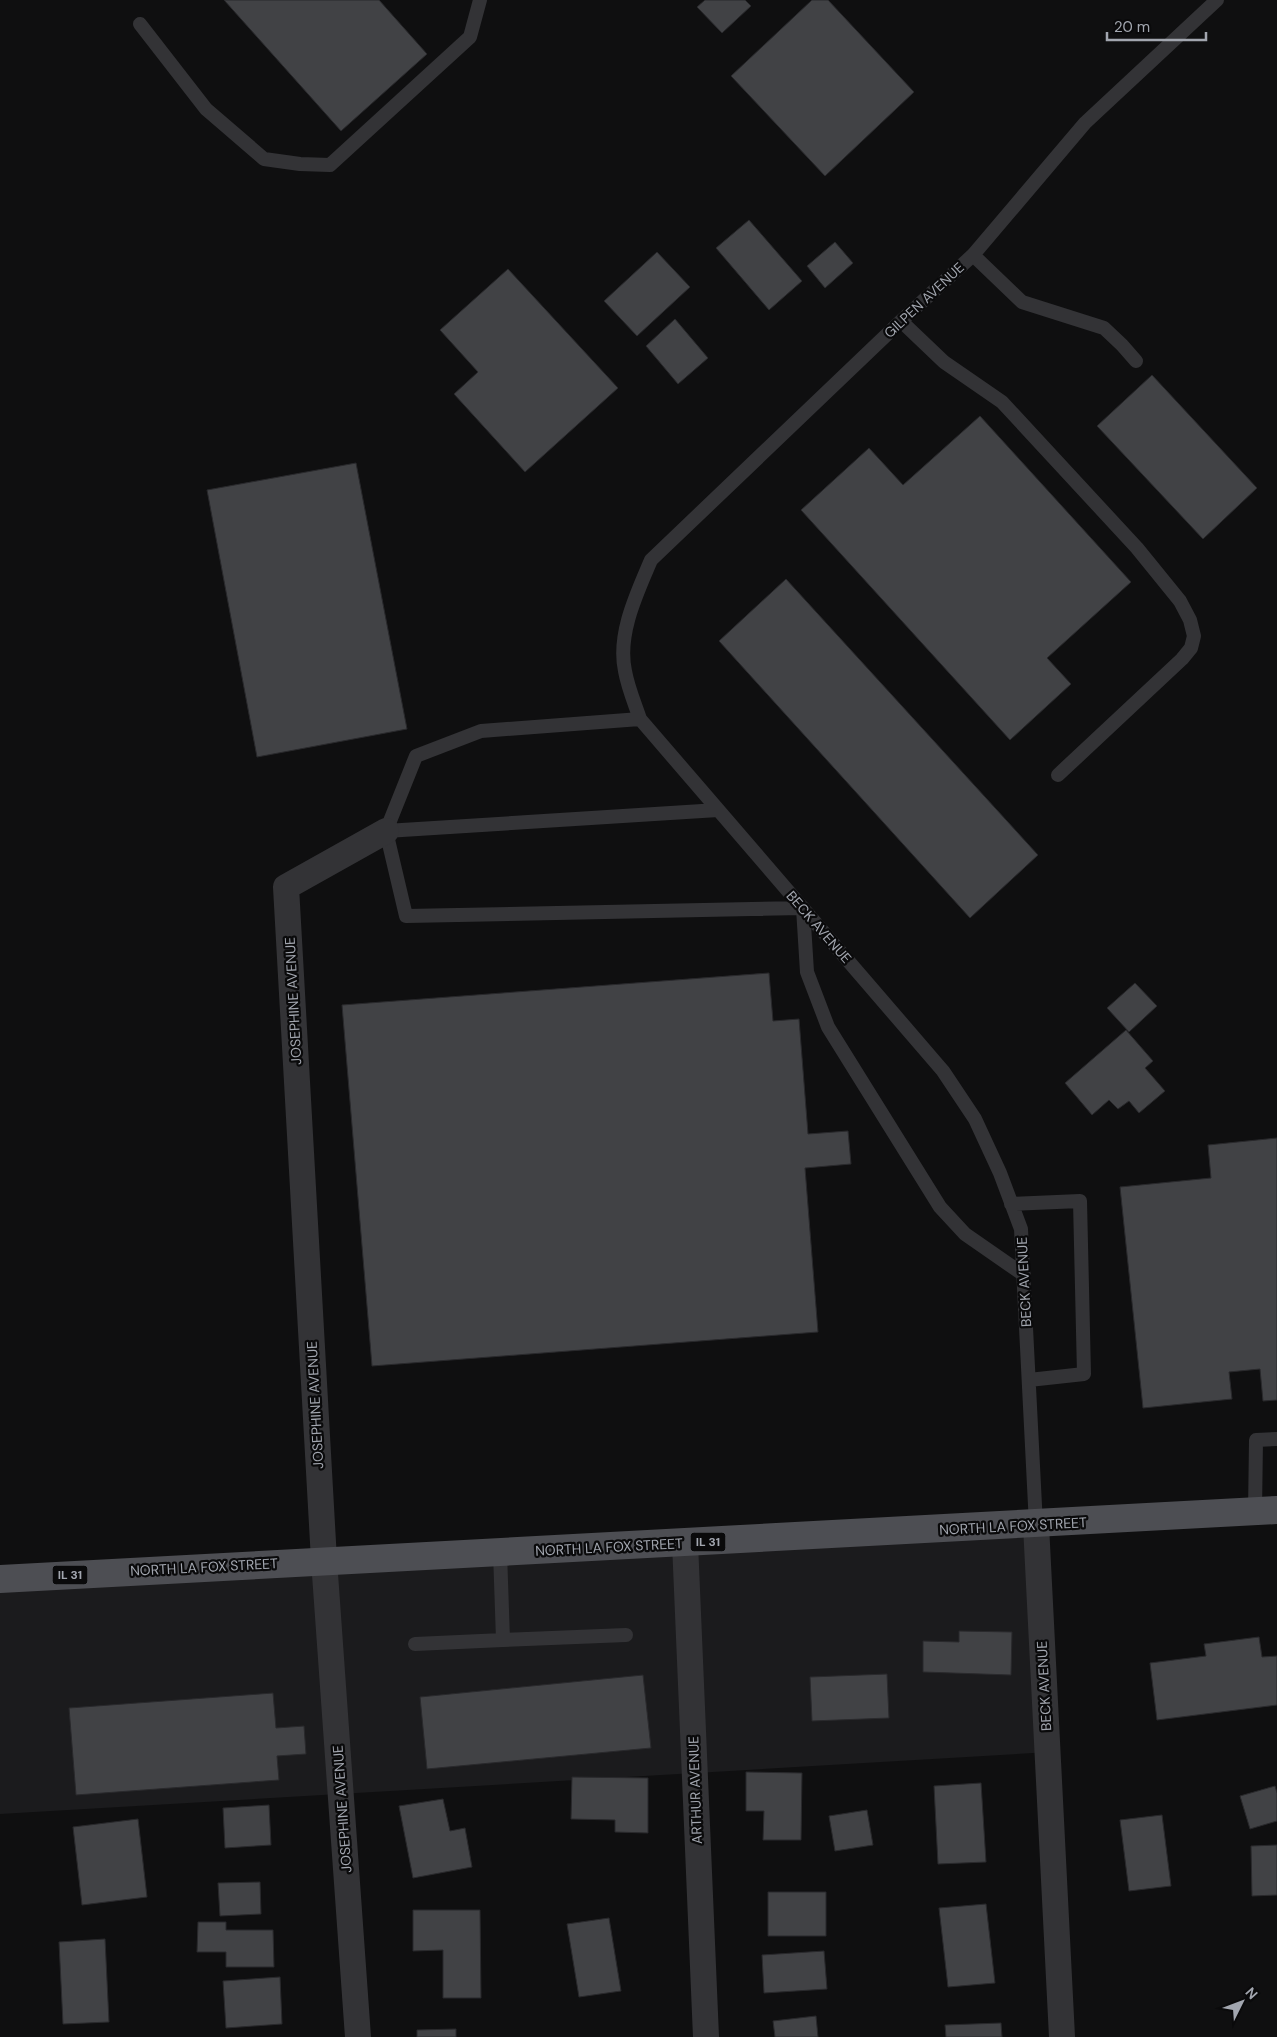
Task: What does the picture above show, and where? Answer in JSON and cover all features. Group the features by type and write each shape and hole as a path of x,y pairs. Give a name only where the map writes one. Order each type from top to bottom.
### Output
{"main road":[{"name":"NORTH LA FOX STREET","path":"0,1579 324,1560 1036,1525 1266,1511"}],"street":[{"name":"JOSEPHINE AVENUE","path":"358,2037 324,1560 286,887 386,831"},
{"name":"BECK AVENUE","path":"1036,1525 1062,2037"},
{"name":"ARTHUR AVENUE","path":"685,1543 706,2037"}],"lane":[{"path":"140,24 206,110 264,159 300,164 330,165 470,37 480,0"},
{"name":"GILPEN AVENUE","path":"634,600 651,560 972,255 1085,123 1217,0"},
{"path":"972,255 1022,302 1104,328 1136,361"},
{"path":"901,321 944,362 1002,402 1137,548 1180,600 1190,620 1194,636 1191,648 1182,659 1058,775"},
{"name":"BECK AVENUE","path":"634,600 624,636 624,671 640,720 943,1071 975,1120 1000,1173 1021,1229 1036,1525"},
{"path":"640,720 481,731 416,756 386,831 406,916 802,908 807,972 828,1027 940,1207 965,1234 1024,1275"},
{"path":"386,831 718,810"},
{"path":"1012,1204 1080,1201 1084,1374 1029,1380"},
{"path":"1266,1511 1256,1440 1277,1439"},
{"path":"500,1552 503,1640"},
{"path":"415,1644 626,1635"}],"shaded area":[{"path":"1041,1530 1050,1752 0,1814 0,1587"}],"building":[{"path":"224,0 379,0 427,54 341,131"},
{"path":"705,0 745,0 751,6 722,33 697,7"},
{"path":"812,0 828,0 914,92 825,176 731,76"},
{"path":"749,220 802,281 769,310 716,248"},
{"path":"835,242 853,263 825,288 807,266"},
{"path":"657,252 690,287 637,336 604,301"},
{"path":"508,269 618,388 525,472 454,394 478,372 440,330"},
{"path":"675,319 708,358 678,384 646,346"},
{"path":"1152,375 1257,488 1203,539 1097,426"},
{"path":"980,416 1131,582 1047,658 1071,684 1010,740 801,510 869,448 903,485"},
{"path":"356,463 407,729 257,757 207,490"},
{"path":"786,579 1038,855 970,918 719,641"},
{"path":"769,973 773,1021 799,1019 808,1134 848,1131 851,1164 805,1168 818,1332 372,1366 342,1005"},
{"path":"1135,983 1157,1006 1129,1032 1107,1008"},
{"path":"1126,1030 1153,1061 1145,1068 1165,1091 1139,1113 1129,1101 1118,1109 1109,1100 1092,1115 1065,1083"},
{"path":"1277,1138 1277,1400 1263,1401 1260,1369 1229,1372 1232,1399 1143,1408 1120,1187 1211,1178 1208,1145"},
{"path":"959,1631 1012,1632 1011,1675 923,1672 923,1641 959,1642"},
{"path":"1259,1637 1262,1657 1277,1656 1277,1705 1157,1720 1150,1663 1206,1656 1204,1644"},
{"path":"887,1674 889,1718 812,1721 810,1677"},
{"path":"643,1675 651,1748 427,1769 420,1697"},
{"path":"273,1693 276,1728 304,1726 306,1754 277,1756 279,1780 76,1795 69,1708"},
{"path":"746,1772 802,1773 801,1840 763,1840 764,1811 746,1811"},
{"path":"572,1777 648,1778 648,1833 615,1832 615,1820 571,1819"},
{"path":"981,1783 986,1862 938,1864 934,1786"},
{"path":"1275,1786 1277,1793 1277,1821 1250,1829 1240,1796"},
{"path":"443,1799 450,1831 465,1828 472,1867 413,1878 399,1806"},
{"path":"269,1805 271,1845 225,1848 223,1808"},
{"path":"867,1810 873,1845 835,1851 829,1816"},
{"path":"1162,1815 1171,1886 1129,1891 1120,1820"},
{"path":"138,1819 147,1897 82,1905 73,1827"},
{"path":"1277,1845 1277,1895 1252,1896 1251,1846"},
{"path":"260,1882 261,1914 220,1916 218,1883"},
{"path":"768,1892 826,1892 826,1936 768,1936"},
{"path":"986,1904 995,1983 948,1987 939,1908"},
{"path":"413,1910 480,1910 481,1998 443,1998 443,1950 413,1951"},
{"path":"609,1918 621,1991 579,1997 567,1924"},
{"path":"198,1922 226,1922 226,1930 273,1930 274,1967 226,1967 226,1952 197,1952"},
{"path":"105,1939 109,2022 63,2024 59,1942"},
{"path":"824,1951 827,1989 764,1993 762,1955"},
{"path":"280,1977 282,2024 226,2028 223,1981"},
{"path":"816,2016 818,2037 775,2037 773,2021"},
{"path":"1001,2023 1002,2037 946,2037 945,2025"},
{"path":"456,2029 456,2037 417,2037 417,2030"}]}
